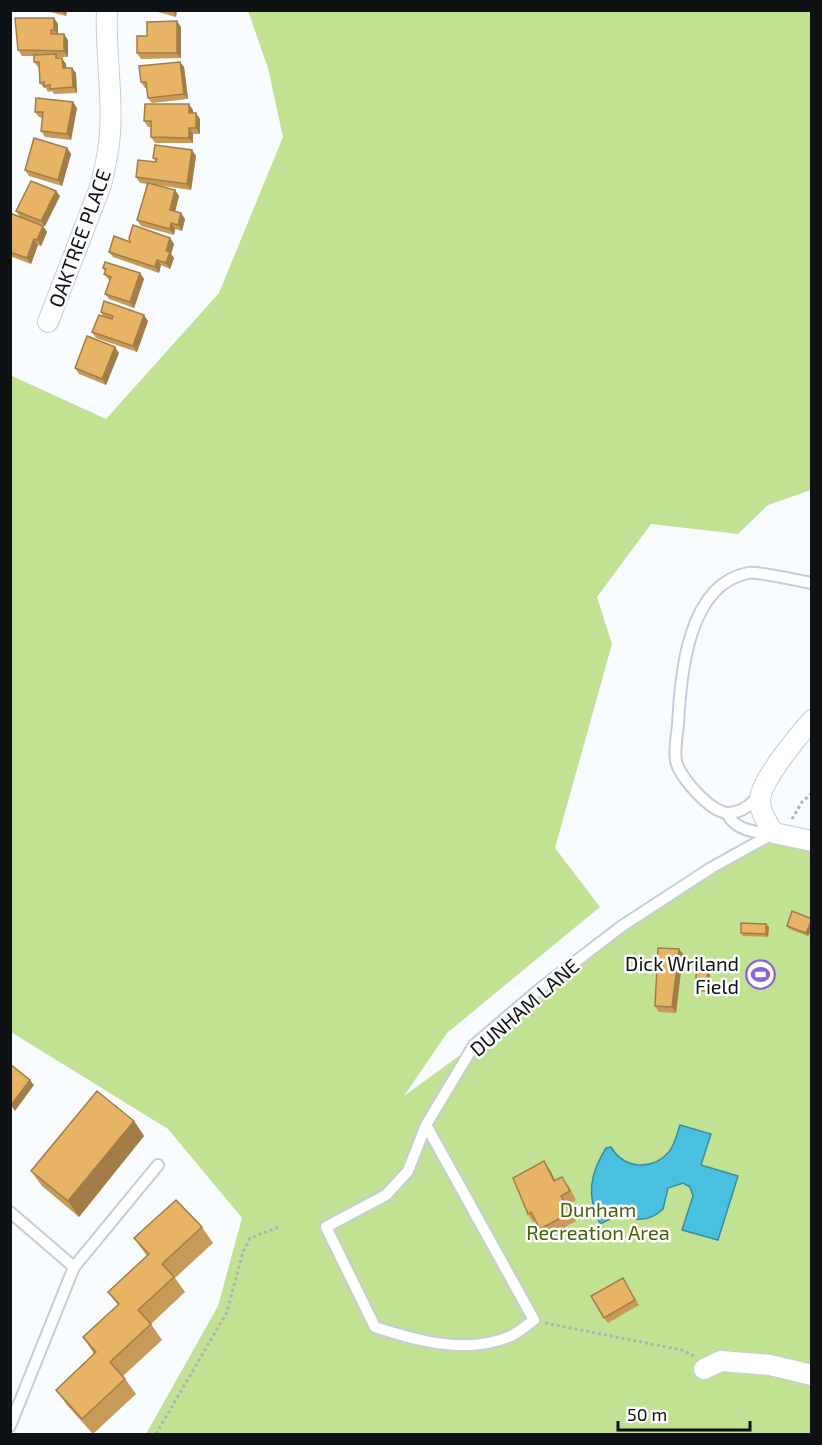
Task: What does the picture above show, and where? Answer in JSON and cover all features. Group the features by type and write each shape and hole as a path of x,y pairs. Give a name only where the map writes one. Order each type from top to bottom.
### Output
{"street":[{"name":"OAKTREE PLACE","path":"48,322 101,184 106,163 110,111 105,39 107,10"},
{"path":"812,720 789,747 761,794 762,814 782,830 812,841"},
{"path":"704,1370 722,1361 770,1365 812,1375"}],"lane":[{"path":"761,794 746,808 727,813 716,809 685,782 676,761 680,699 690,630 718,587 749,573 812,583"},
{"path":"727,813 730,821 749,831 782,830"},
{"name":"DUNHAM LANE","path":"534,1320 511,1336 471,1346 415,1340 375,1327 326,1227 386,1195 408,1171 426,1125 474,1045 541,988 622,926 711,868 782,830"},
{"path":"426,1125 534,1320"},
{"path":"10,1426 74,1267 158,1165"},
{"path":"10,1212 74,1267"}],"path":[{"path":"782,830 802,802 812,793"},
{"path":"156,1434 227,1312 243,1252 250,1238 279,1227"},
{"path":"534,1320 682,1350 694,1356 704,1370"}],"green space":[{"name":"Dunham Recreation Area","path":"248,11 811,11 811,490 768,505 738,534 651,524 597,597 612,644 555,848 600,907 447,1033 404,1096 474,1045 622,926 774,833 811,841 811,1434 146,1434 218,1306 242,1218 168,1129 11,1032 10,375 106,419 219,293 283,137 268,68"}],"water":[{"path":"680,1125 711,1134 701,1165 738,1176 718,1240 682,1230 693,1196 690,1187 683,1183 668,1188 663,1209 653,1216 637,1219 620,1214 600,1224 593,1204 592,1185 596,1167 606,1148 611,1147 623,1160 638,1165 647,1165 669,1152"}],"building":[{"path":"15,18 54,18 54,30 51,30 51,34 64,34 64,51 18,50"},
{"path":"177,21 177,53 137,53 137,36 147,36 147,22"},
{"path":"56,54 56,58 62,58 63,68 72,68 73,87 50,89 50,85 44,86 44,82 40,83 39,62 34,62 34,55"},
{"path":"180,62 184,94 148,98 146,82 141,82 139,66"},
{"path":"36,98 73,102 67,134 41,131 43,112 35,112"},
{"path":"145,104 189,104 189,113 196,113 196,128 189,128 189,138 151,137 151,121 144,121"},
{"path":"34,138 67,148 58,180 25,170"},
{"path":"155,145 192,150 187,184 136,177 138,160 156,162 157,159 153,158"},
{"path":"31,181 56,191 41,221 16,211"},
{"path":"148,183 175,190 170,210 181,213 178,225 171,223 170,229 137,220"},
{"path":"10,213 43,226 37,240 34,239 27,258 10,252"},
{"path":"133,225 170,238 166,251 170,252 166,263 157,260 155,267 109,252 114,236 130,242"},
{"path":"105,262 140,273 130,302 105,294 111,277 104,274"},
{"path":"104,301 144,315 133,346 92,332 99,315 112,319 113,316 101,312"},
{"path":"87,336 115,347 102,379 75,368"},
{"path":"792,911 812,919 806,933 787,926"},
{"path":"741,923 766,924 766,934 741,933"},
{"path":"658,948 679,949 672,1007 655,1006"},
{"path":"697,964 708,964 707,989 695,989"},
{"path":"10,1064 30,1080 11,1105 10,1105"},
{"path":"97,1091 134,1121 68,1201 31,1171"},
{"path":"544,1161 554,1181 562,1177 570,1191 561,1196 570,1213 540,1229 531,1212 528,1214 513,1178"},
{"path":"176,1200 202,1227 162,1264 174,1277 138,1310 151,1324 110,1362 125,1379 82,1419 56,1390 96,1352 83,1337 119,1304 108,1292 149,1254 134,1238"},
{"path":"623,1278 635,1300 604,1318 591,1296"}],"place":[{"name":"Dick Wriland Field","path":"760,974"}]}
